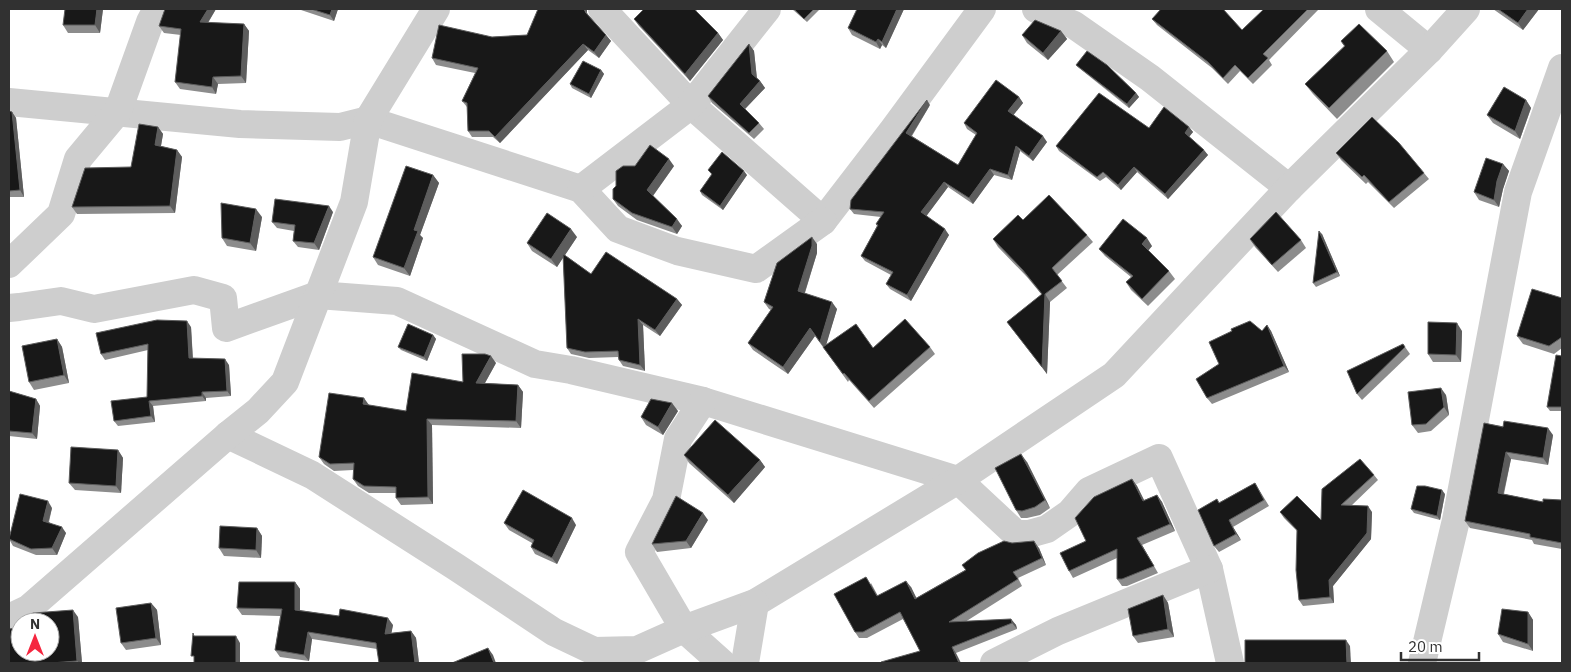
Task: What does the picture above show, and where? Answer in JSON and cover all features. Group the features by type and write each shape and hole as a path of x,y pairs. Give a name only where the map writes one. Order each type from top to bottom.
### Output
{"street":[{"path":"9,264 61,214 78,159 118,112 150,22 157,9"},
{"path":"9,618 28,609 258,411 285,382 354,202 368,120 436,9"},
{"path":"602,9 691,105 823,220"},
{"path":"581,189 691,105 767,9"},
{"path":"1036,9 1074,25 1150,78 1289,188"},
{"path":"1379,9 1429,50"},
{"path":"228,435 312,475 554,632 594,651 638,650 684,629 754,603 958,480 1114,375 1289,188 1429,50 1466,9"},
{"path":"9,102 240,124 340,127 368,120 581,189 618,230 677,251 756,269 823,220 893,130 975,11"},
{"path":"1422,663 1456,520 1518,192 1562,68"},
{"path":"9,308 61,301 94,309 194,290 223,298 226,328 318,295 397,302 535,364 571,370 703,401 958,480 1016,534 1029,534 1047,528 1070,513 1089,491 1159,458 1209,569 1230,663"},
{"path":"703,401 678,439 666,500 639,552 684,629 722,663"},
{"path":"994,663 1058,631 1209,569"},
{"path":"745,663 754,603"}],"building":[{"path":"65,9 97,9 95,25 63,25"},
{"path":"165,9 208,9 200,22 244,24 241,76 213,77 212,87 175,82 181,29 159,26"},
{"path":"311,9 332,9 330,15"},
{"path":"538,9 584,9 606,35 594,52 583,44 495,137 489,131 468,131 467,103 462,101 478,68 432,58 439,25 492,37 527,35"},
{"path":"644,9 694,9 718,33 685,74 634,19"},
{"path":"794,9 814,9 804,19"},
{"path":"857,9 897,9 882,42 878,39 876,42 848,28"},
{"path":"1161,9 1223,9 1242,30 1264,9 1308,9 1263,54 1268,58 1248,78 1235,65 1223,78 1208,62 1152,19"},
{"path":"1498,9 1528,9 1518,23"},
{"path":"1035,20 1061,31 1043,53 1022,35"},
{"path":"1359,24 1387,51 1329,108 1305,84 1345,46 1341,41"},
{"path":"749,44 752,74 760,81 740,104 759,123 749,133 708,96"},
{"path":"1087,51 1107,65 1136,93 1127,104 1076,65"},
{"path":"583,61 601,70 589,94 570,84"},
{"path":"996,80 1019,97 1008,111 1043,136 1029,156 1016,146 1008,175 990,169 969,198 944,182 921,212 945,229 907,295 886,284 893,272 861,256 878,225 876,224 884,212 850,209 851,200 927,100 906,133 958,165 977,133 964,123"},
{"path":"1504,87 1526,100 1515,131 1487,115"},
{"path":"1099,93 1149,128 1164,107 1189,127 1185,133 1204,150 1165,194 1134,167 1118,185 1103,172 1097,177 1056,146"},
{"path":"9,111 12,112 20,190 9,191"},
{"path":"1372,117 1399,143 1424,173 1389,202 1364,175 1362,177 1336,153"},
{"path":"139,124 158,127 155,145 177,150 170,206 72,207 85,168 131,167"},
{"path":"650,145 669,159 647,190 677,219 672,227 632,213 613,199 613,189 616,186 616,171 623,166 635,166"},
{"path":"722,152 744,171 720,206 700,191 712,174 708,170"},
{"path":"1486,158 1503,164 1497,181 1494,200 1474,192"},
{"path":"406,166 433,175 414,230 418,231 404,268 373,257"},
{"path":"1049,195 1087,235 1052,268 1062,281 1045,294 1042,367 1007,322 1042,294 1022,269 993,239 1018,215 1023,220"},
{"path":"275,199 329,206 314,243 293,241 295,225 272,222"},
{"path":"221,203 256,209 250,243 222,238"},
{"path":"1276,212 1301,240 1272,265 1250,239"},
{"path":"547,213 571,229 551,259 527,243"},
{"path":"1123,219 1147,238 1142,244 1169,271 1142,299 1126,282 1133,276 1099,249"},
{"path":"1319,231 1337,272 1313,283"},
{"path":"812,237 812,246 798,291 832,302 820,342 810,328 783,367 748,343 773,307 764,302 777,263"},
{"path":"606,252 677,299 655,330 638,319 640,365 619,360 618,351 585,352 567,348 563,254 591,274"},
{"path":"1532,289 1562,298 1562,337 1549,346 1517,336"},
{"path":"905,319 930,347 869,401 843,374 823,347 856,324 873,348"},
{"path":"157,320 187,321 189,358 225,359 227,391 202,392 202,396 149,401 151,416 114,421 111,401 147,397 148,344 101,354 96,333"},
{"path":"1250,321 1262,331 1267,325 1284,366 1207,398 1196,379 1219,364 1209,342 1232,331 1231,329"},
{"path":"1428,322 1457,323 1456,355 1428,354"},
{"path":"408,324 433,335 424,357 398,347"},
{"path":"57,339 64,375 29,382 22,346"},
{"path":"1403,344 1405,347 1357,394 1347,371"},
{"path":"462,354 485,354 491,356 476,383 518,385 516,421 427,419 428,497 396,498 396,487 364,486 353,479 354,463 330,464 319,457 329,393 364,398 363,404 406,411 412,373 463,382"},
{"path":"1556,355 1562,356 1562,407 1547,407"},
{"path":"1441,388 1444,407 1426,424 1412,425 1408,392"},
{"path":"9,391 36,399 32,433 9,431"},
{"path":"651,399 672,403 658,427 641,417"},
{"path":"715,420 760,460 728,495 684,455"},
{"path":"1504,421 1548,428 1543,458 1506,452 1498,493 1543,502 1543,499 1562,500 1562,543 1530,537 1530,534 1465,521 1484,423 1503,427"},
{"path":"71,447 118,450 116,486 69,483"},
{"path":"1021,454 1045,500 1035,507 1022,511 1016,510 995,468"},
{"path":"1360,459 1374,475 1341,505 1368,506 1367,533 1329,580 1330,597 1299,600 1296,570 1297,530 1280,512 1297,496 1321,520 1322,489"},
{"path":"1132,479 1143,501 1157,495 1170,524 1137,538 1154,566 1122,579 1117,579 1117,549 1069,571 1060,553 1086,541 1075,518 1094,497"},
{"path":"1255,483 1264,500 1229,520 1236,534 1214,546 1198,510 1217,499 1219,503"},
{"path":"1417,486 1442,490 1437,516 1411,509"},
{"path":"523,490 572,518 552,558 531,547 534,540 504,523"},
{"path":"20,494 48,501 43,521 62,527 52,548 31,549 9,539"},
{"path":"676,496 703,513 686,541 652,544"},
{"path":"220,526 257,528 256,550 219,548"},
{"path":"1004,541 1012,543 1034,541 1042,558 1013,572 1018,579 949,622 1011,619 1012,623 952,647 959,663 882,663 920,651 900,612 863,632 855,632 834,594 866,577 877,596 906,581 915,599 966,570 962,565 978,553"},
{"path":"239,582 295,582 295,610 339,616 340,609 388,618 385,634 411,631 415,663 379,663 376,643 308,632 304,655 275,650 282,609 237,608"},
{"path":"1163,595 1168,629 1133,636 1128,609"},
{"path":"151,603 156,638 121,643 116,608"},
{"path":"1502,609 1528,612 1528,644 1498,634"},
{"path":"73,610 77,661 51,663 9,663 10,629 10,662 60,662 60,612 46,612"},
{"path":"193,633 194,636 236,636 236,663 194,663 194,656 191,656"},
{"path":"1245,640 1346,640 1347,663 1245,663"},
{"path":"488,648 494,663 452,663"}]}
